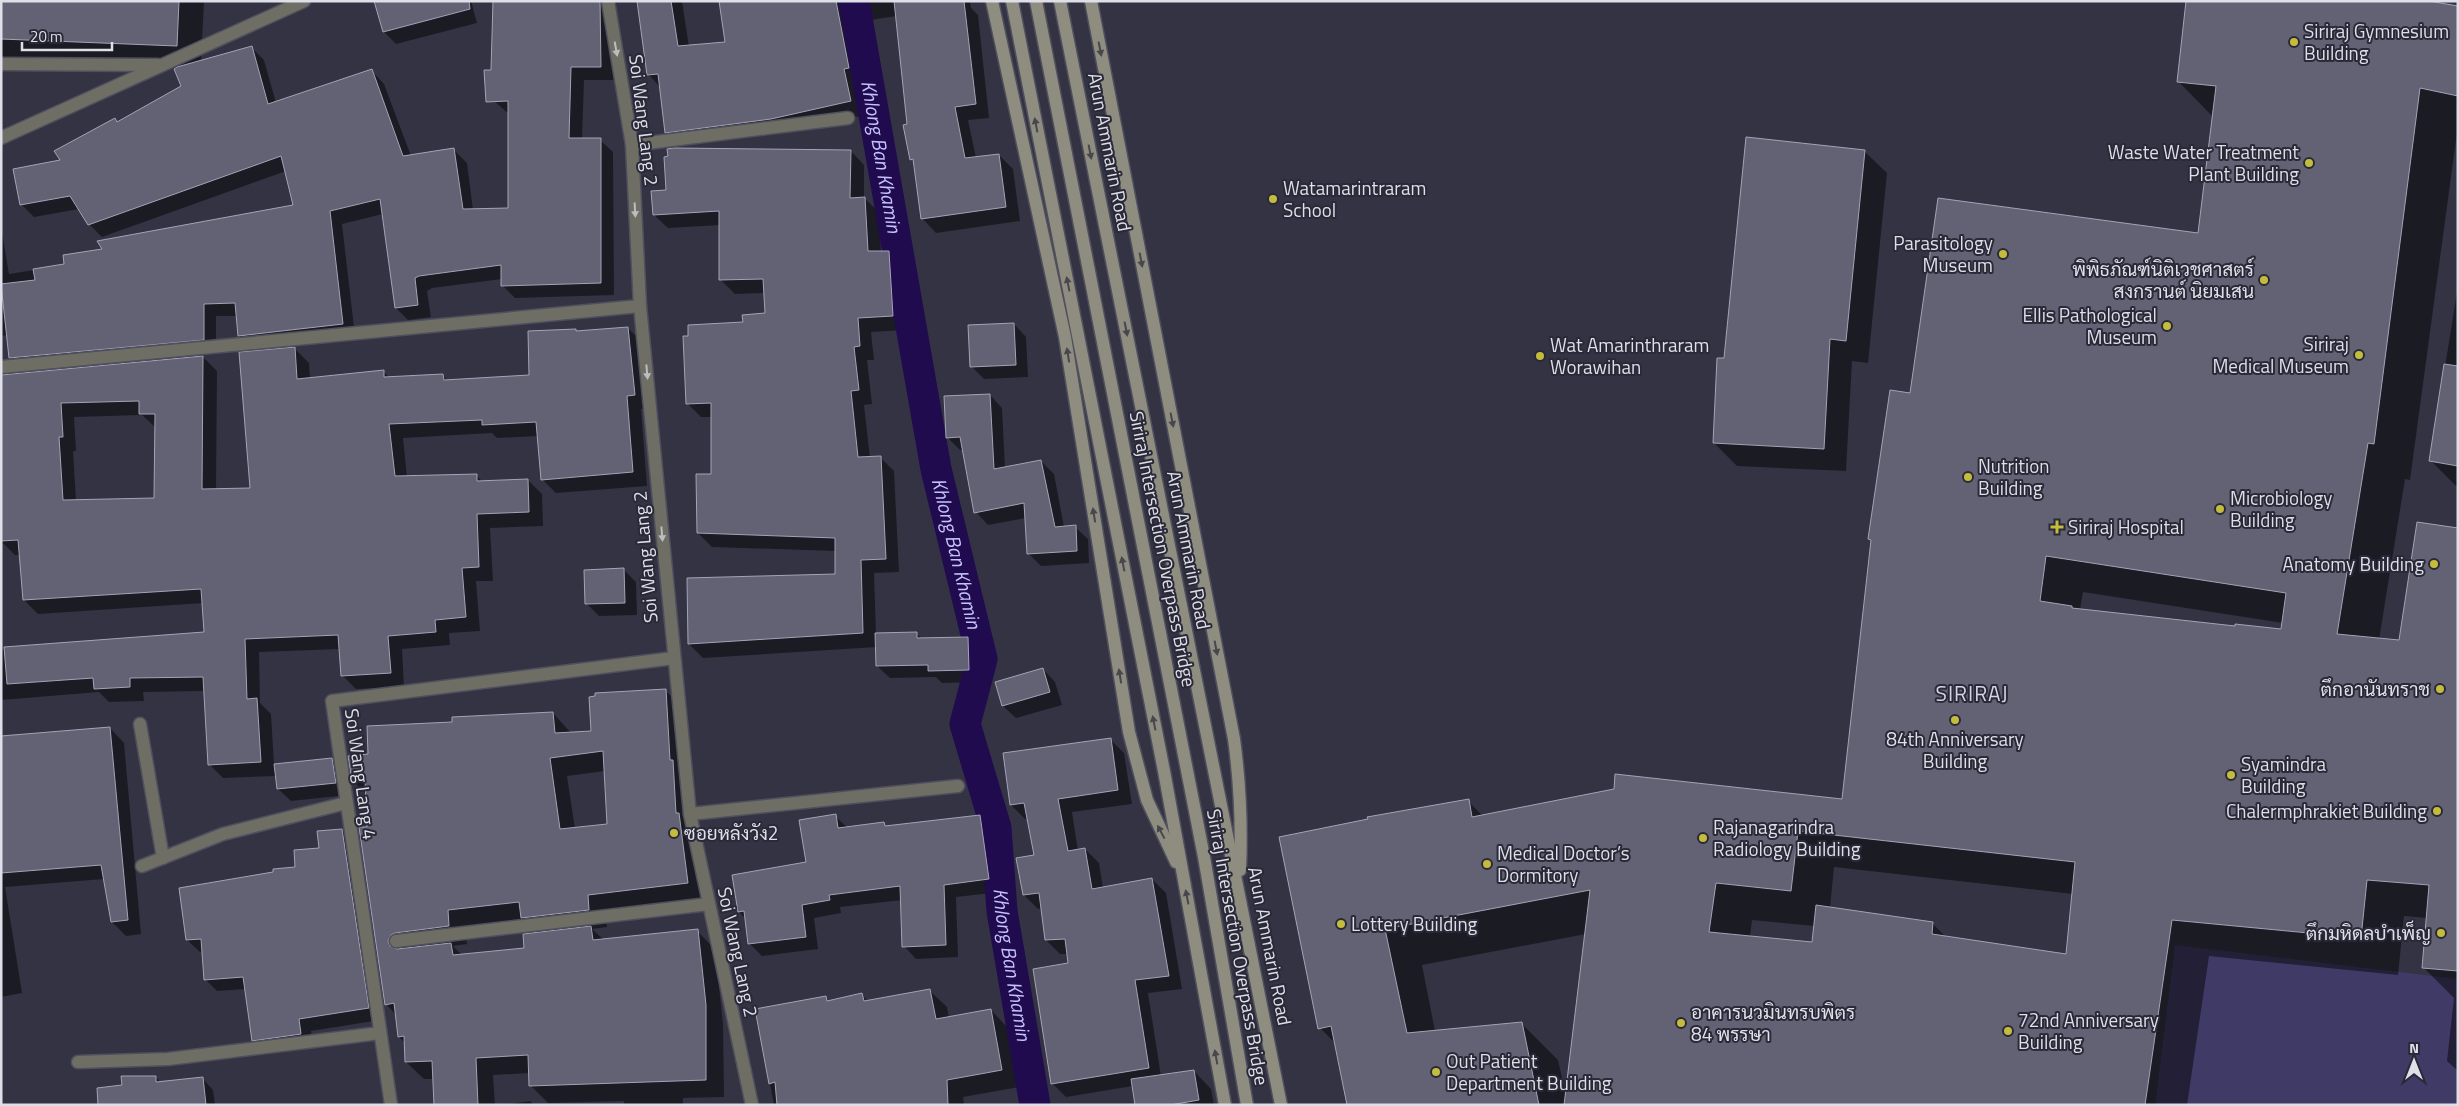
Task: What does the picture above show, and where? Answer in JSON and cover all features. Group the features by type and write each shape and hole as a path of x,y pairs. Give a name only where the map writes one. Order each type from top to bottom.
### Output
{"main road":[{"path":"992,1 1065,337 1130,732 1147,800 1156,824 1183,875"},
{"path":"1012,1 1164,771 1225,1105"},
{"name":"Siriraj Intersection Overpass Bridge","path":"1036,1 1195,812 1247,1105"},
{"name":"Arun Ammarin Road","path":"1060,1 1212,762 1239,886 1281,1105"},
{"path":"1091,1 1234,739 1239,773 1242,831 1239,886"}],"street":[{"path":"1,138 304,1"},
{"name":"Soi Wang Lang 2","path":"608,1 632,144 640,306 690,814 752,1105"},
{"path":"1,64 162,65"},
{"path":"632,144 848,118"},
{"path":"1,367 640,306"},
{"name":"Soi Wang Lang 4","path":"391,1105 331,706 335,699 674,658"},
{"path":"140,724 162,858"},
{"path":"690,814 958,786"},
{"path":"142,866 223,834 346,803"},
{"path":"396,942 709,904"},
{"path":"78,1062 168,1059 380,1033"}],"shaded area":[{"path":"2175,945 2458,979 2458,1105 2155,1105"}],"building":[{"path":"1,1 179,1 177,46 1,39"},
{"path":"374,1 469,1 470,9 383,32"},
{"path":"493,1 600,1 601,67 571,67 569,138 601,138 601,283 501,286 501,265 419,276 415,278 418,305 395,308 380,199 330,211 343,324 238,336 235,303 204,304 204,340 9,358 1,284 35,280 33,269 64,264 63,255 102,249 97,241 293,205 281,156 88,225 70,196 20,205 13,169 60,160 54,151 115,118 117,122 181,86 174,69 177,67 252,46 268,104 372,69 403,156 454,148 463,209 508,208 508,101 486,102 484,70 491,70"},
{"path":"637,1 671,1 678,46 725,42 719,1 836,1 849,68 844,69 851,101 771,119 665,133 658,74 647,75"},
{"path":"894,1 964,1 976,104 955,107 965,158 999,154 1006,207 921,219 913,159 910,160 903,125 907,124"},
{"path":"2186,1 2429,1 2458,6 2458,96 2420,88 2374,444 2368,443 2337,634 2399,640 2417,522 2458,528 2458,971 2422,968 2429,885 2367,880 2361,938 2172,920 2145,1105 1564,1105 1590,890 1385,929 1407,1033 1522,1022 1539,1105 1347,1105 1331,1026 1318,1029 1279,837 1368,819 1367,817 1469,799 1472,817 1614,789 1615,774 1842,799 1871,540 1868,539 1890,390 1910,393 1938,198 2198,233 2216,86 2177,82","holes":["2046,556 2286,593 2281,629 2235,624 2235,626 2072,608 2072,606 2040,601","1798,831 2075,862 2066,954 1932,934 1933,922 1816,905 1812,942 1709,932 1716,883 1791,891"]},
{"path":"1746,137 1865,150 1846,341 1830,339 1824,449 1713,443 1717,358 1724,358"},
{"path":"667,149 851,150 850,198 865,197 868,251 889,251 893,316 858,318 860,346 854,347 859,390 851,391 858,457 881,456 886,559 861,560 863,633 688,644 687,578 835,574 835,538 697,533 696,474 711,474 711,403 686,404 683,336 688,336 688,325 743,322 742,315 765,313 763,279 719,280 719,211 653,215 651,191 666,190 664,157 668,156"},
{"path":"1014,323 1016,365 970,367 968,325"},
{"path":"628,327 635,395 627,396 633,472 541,480 536,422 482,425 482,420 389,424 395,476 477,474 477,481 528,479 529,512 477,514 479,567 462,568 466,617 435,620 436,632 388,636 391,673 341,676 338,635 245,639 247,699 257,698 261,762 208,765 203,677 130,678 130,687 94,689 93,678 7,684 4,647 204,632 201,589 23,600 18,540 1,541 1,375 203,356 202,489 250,488 239,352 295,347 297,379 384,370 384,377 443,374 444,380 529,375 528,331 576,329 576,331","holes":["139,401 139,414 155,414 154,498 63,500 59,437 63,437 61,403"]},
{"path":"2444,364 2458,366 2458,466 2429,461"},
{"path":"990,394 994,469 1041,460 1055,527 1076,525 1077,551 1027,554 1024,503 974,513 960,437 946,438 944,396"},
{"path":"624,568 625,603 585,604 584,570"},
{"path":"917,632 917,638 968,637 969,670 928,671 928,665 876,666 875,633"},
{"path":"1043,668 1050,692 1002,706 995,682"},
{"path":"666,689 670,760 673,760 676,813 679,813 688,883 588,895 589,910 521,918 519,902 448,910 449,926 395,933 391,935 388,941 390,946 397,949 451,943 453,955 524,948 523,934 591,926 593,940 698,929 706,1005 706,1080 529,1086 528,1055 476,1058 478,1105 434,1105 432,1061 405,1062 404,1036 398,1037 394,1003 385,1005 359,827 367,827 365,780 352,781 348,756 368,754 367,726 452,722 452,717 553,712 555,733 591,731 589,697 595,696 595,693","holes":["603,751 607,824 560,829 550,758"]},
{"path":"110,727 128,920 111,922 101,865 1,873 1,736"},
{"path":"1111,738 1118,790 1058,799 1068,851 1085,848 1092,889 1152,878 1169,976 1135,980 1149,1068 1051,1084 1033,969 1068,963 1065,939 1045,940 1039,893 1023,895 1016,858 1034,855 1024,803 1010,805 1003,753"},
{"path":"332,758 336,783 277,789 274,764"},
{"path":"836,814 838,828 884,822 885,826 980,815 989,879 944,885 946,945 902,947 900,886 829,895 830,900 802,905 806,937 748,944 744,911 738,912 732,875 806,862 799,820"},
{"path":"342,829 369,1008 299,1019 301,1034 252,1041 243,977 204,980 201,939 186,940 179,888 273,872 273,869 295,867 294,850 319,848 317,831"},
{"path":"930,989 936,1019 991,1009 1002,1070 947,1080 948,1105 777,1105 775,1082 769,1084 755,1009 826,996 827,1001 862,993 864,1001"},
{"path":"1194,1070 1199,1100 1170,1105 1135,1105 1131,1079"},
{"path":"121,1076 156,1076 156,1082 203,1077 206,1105 98,1105 97,1088 122,1085"}],"waterway":[{"name":"Khlong Ban Khamin","path":"854,1 936,469 982,659 965,724 996,828 1002,911 1035,1105"}],"place":[{"name":"Siriraj Gymnesium Building","path":"2294,42"},
{"name":"Waste Water Treatment Plant Building","path":"2309,163"},
{"name":"Watamarintraram School","path":"1273,199"},
{"name":"Parasitology Museum","path":"2003,254"},
{"name":"พิพิธภัณฑ์นิติเวชศาสตร์ สงกรานต์ นิยมเสน","path":"2264,280"},
{"name":"Ellis Pathological Museum","path":"2167,326"},
{"name":"Siriraj Medical Museum","path":"2359,355"},
{"name":"Wat Amarinthraram Worawihan","path":"1540,356"},
{"name":"Nutrition Building","path":"1968,477"},
{"name":"Microbiology Building","path":"2220,509"},
{"name":"Siriraj Hospital","path":"2057,527"},
{"name":"Anatomy Building","path":"2434,564"},
{"name":"ตึกอานันทราช","path":"2440,689"},
{"name":"84th Anniversary Building","path":"1955,720"},
{"name":"Syamindra Building","path":"2231,775"},
{"name":"Chalermphrakiet Building","path":"2437,811"},
{"name":"ซอยหลังวัง2","path":"674,833"},
{"name":"Rajanagarindra Radiology Building","path":"1703,838"},
{"name":"Medical Doctor’s Dormitory","path":"1487,864"},
{"name":"Lottery Building","path":"1341,924"},
{"name":"ตึกมหิดลบำเพ็ญ","path":"2441,933"},
{"name":"อาคารนวมินทรบพิตร 84 พรรษา","path":"1681,1023"},
{"name":"72nd Anniversary Building","path":"2008,1031"},
{"name":"Out Patient Department Building","path":"1436,1072"}],"district":[{"name":"SIRIRAJ","path":"1972,694"}]}
